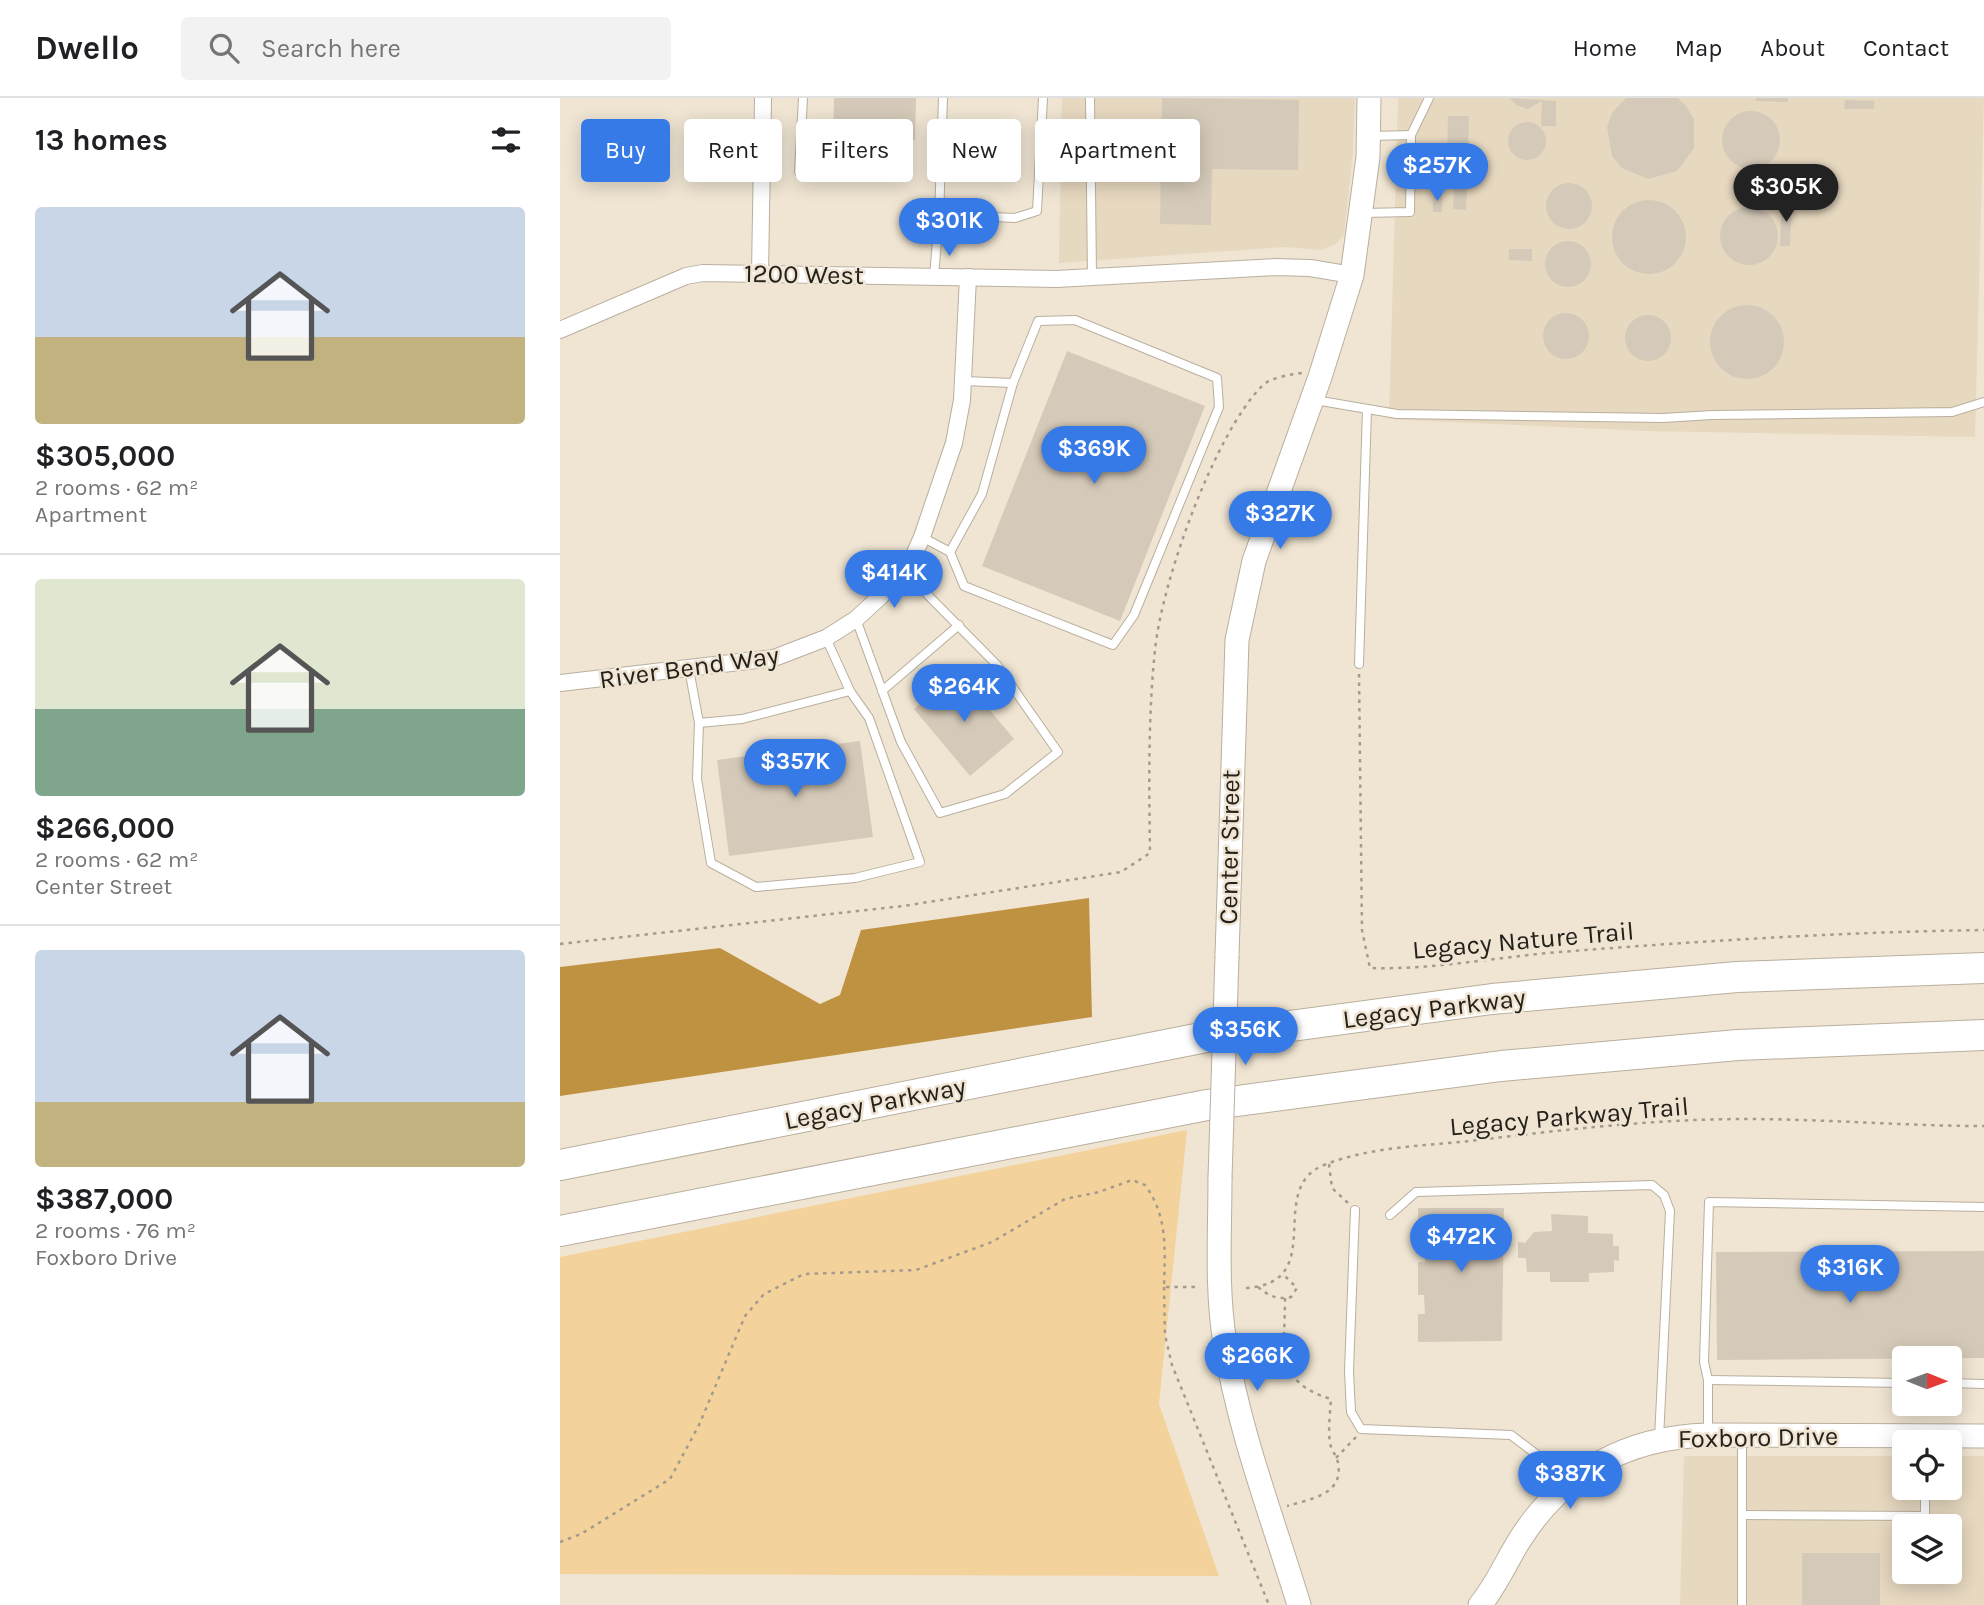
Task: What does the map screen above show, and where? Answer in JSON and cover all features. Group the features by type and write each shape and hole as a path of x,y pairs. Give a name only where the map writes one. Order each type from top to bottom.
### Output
{"highway":[{"name":"Legacy Parkway","path":"560,1165 1215,1036 1492,999 1737,977 1984,968"},
{"path":"560,1231 1207,1105 1501,1066 1738,1045 1984,1035"}],"street":[{"path":"760,274 763,98"},
{"name":"Center Street","path":"1298,1605 1236,1398 1225,1343 1219,1276 1237,640 1254,561 1320,377 1352,275 1361,213 1369,98"},
{"name":"1200 West","path":"560,330 686,276 703,273 1092,277 1275,267 1310,268 1352,275"},
{"name":"River Bend Way","path":"560,683 774,658 826,639 856,620 881,596 903,570 922,537 954,443 964,381 968,277"},
{"name":"Foxboro Drive","path":"1480,1605 1532,1521 1561,1488 1601,1461 1659,1439 1708,1435 1892,1438"},
{"name":"Foxboro Drive","path":"1962,1437 1984,1436"}],"lane":[{"path":"802,119 803,98"},
{"path":"934,276 943,98"},
{"path":"939,218 950,215 1015,218 1037,211 1043,98"},
{"path":"1090,98 1092,277"},
{"path":"1361,213 1410,212 1411,135 1429,98"},
{"path":"1368,136 1411,135"},
{"path":"922,537 950,552 964,586 1113,645 1134,614 1219,407 1217,378 1075,320 1038,321 1013,383 982,494 950,552"},
{"path":"964,381 1013,383"},
{"path":"1312,399 1397,414 1662,418 1952,412 1984,402"},
{"path":"1359,664 1367,409"},
{"path":"856,620 901,742 940,813 1005,794 1058,752 996,665 903,570"},
{"path":"883,691 958,625"},
{"path":"689,669 699,723 697,779 711,863 756,887 855,878 920,862 869,718 850,691 826,639"},
{"path":"699,723 741,719 850,691"},
{"path":"1390,1215 1416,1192 1652,1185 1664,1195 1670,1211 1659,1439"},
{"path":"1708,1435 1708,1380 1704,1362 1709,1202 1984,1207"},
{"path":"1355,1210 1349,1371 1351,1412 1361,1429 1511,1436 1522,1440 1536,1454 1561,1488"},
{"path":"1708,1380 1892,1382"},
{"path":"1962,1383 1984,1384"},
{"path":"1742,1436 1742,1605"},
{"path":"1742,1515 1925,1516 1925,1500"}],"path":[{"path":"560,944 903,906 1121,873 1150,853 1149,739 1155,647 1179,545 1231,428 1264,383 1300,373 1320,377"},
{"name":"Legacy Nature Trail","path":"1359,664 1362,930 1370,968 1407,969 1556,952 1843,932 1984,930"},
{"name":"Legacy Parkway Trail","path":"1283,1274 1292,1251 1300,1188 1306,1177 1329,1164 1367,1153 1579,1128 1745,1119 1984,1126"},
{"path":"1329,1164 1332,1188 1355,1210"},
{"path":"560,1542 581,1534 670,1479 699,1425 744,1316 764,1294 804,1275 916,1270 992,1242 1065,1199 1099,1192 1132,1180 1144,1185 1162,1217 1165,1237 1165,1335 1172,1364 1269,1605"},
{"path":"1246,1288 1258,1287 1280,1279 1283,1274 1297,1288 1291,1297 1285,1298 1269,1296 1258,1287"},
{"path":"1164,1287 1200,1287"},
{"path":"1285,1298 1286,1362 1292,1378 1311,1393 1331,1399 1329,1436 1339,1475 1335,1487 1327,1494 1287,1506"},
{"path":"1336,1458 1361,1429"}],"shaded area":[{"path":"1062,98 1355,98 1353,153 1344,235 1336,244 1321,250 1285,247 1059,263 1060,182 1200,182 1200,119 1062,119"},
{"path":"1398,98 1984,98 1975,437 1645,431 1389,419"},
{"path":"1089,898 1092,1017 560,1096 560,967 720,948 820,1004 840,995 861,930"},
{"path":"1187,1130 1159,1404 1219,1576 560,1574 560,1257"},
{"path":"1684,1456 1892,1456 1892,1500 1962,1500 1962,1456 1984,1456 1984,1605 1680,1605"}],"building":[{"path":"834,98 916,98 915,140 913,119 833,119"},
{"path":"1162,98 1299,100 1298,170 1212,169 1211,225 1160,224 1161,182 1200,182 1200,119 1162,119"},
{"path":"1510,98 1556,101 1556,126 1541,126 1542,101 1528,109 1516,105"},
{"path":"1626,98 1678,98 1686,106 1694,119 1694,148 1677,171 1648,179 1622,168 1612,156 1607,127 1612,113"},
{"path":"1756,98 1788,98 1788,102 1756,101"},
{"path":"1845,100 1874,101 1874,109 1844,109"},
{"path":"1745,111 1757,111 1772,119 1780,134 1780,146 1772,161 1757,169 1745,169 1730,161 1722,146 1722,134 1730,119"},
{"path":"1448,116 1469,116 1468,159 1447,160"},
{"path":"1527,122 1541,127 1546,141 1541,155 1527,160 1513,155 1508,141 1513,127"},
{"path":"1455,162 1468,163 1466,210 1453,209"},
{"path":"1569,183 1585,190 1592,206 1585,222 1569,229 1553,222 1546,206 1553,190"},
{"path":"1433,194 1442,194 1442,212 1433,212"},
{"path":"1649,200 1663,203 1675,211 1683,223 1686,237 1683,251 1675,263 1663,271 1649,274 1635,271 1623,263 1615,251 1612,237 1615,223 1623,211 1635,203"},
{"path":"1782,202 1792,202 1790,246 1780,246"},
{"path":"1743,207 1755,207 1770,215 1778,230 1778,242 1770,257 1755,265 1743,265 1728,257 1720,242 1720,230 1728,215"},
{"path":"1568,241 1584,248 1591,264 1584,280 1568,287 1552,280 1545,264 1552,248"},
{"path":"1509,249 1532,249 1532,261 1509,260"},
{"path":"1747,305 1761,308 1773,316 1781,328 1784,342 1781,356 1773,368 1761,376 1747,379 1733,376 1721,368 1713,356 1710,342 1713,328 1721,316 1733,308"},
{"path":"1566,313 1582,320 1589,336 1582,352 1566,359 1550,352 1543,336 1550,320"},
{"path":"1648,315 1664,322 1671,338 1664,354 1648,361 1632,354 1625,338 1632,322"},
{"path":"1067,351 1205,406 1120,621 982,566"},
{"path":"958,672 1014,739 970,776 914,709"},
{"path":"860,741 873,837 729,856 717,760"},
{"path":"1418,1208 1504,1208 1502,1341 1418,1342 1418,1314 1425,1314 1424,1295 1418,1295 1418,1262 1425,1262 1425,1240 1418,1240"},
{"path":"1551,1214 1588,1216 1588,1233 1613,1234 1613,1246 1619,1246 1619,1261 1614,1260 1614,1272 1589,1273 1589,1282 1550,1282 1550,1272 1527,1272 1526,1258 1518,1258 1518,1242 1525,1243 1534,1232 1552,1231"},
{"path":"1984,1251 1984,1358 1962,1358 1962,1346 1892,1346 1892,1359 1717,1360 1716,1252"},
{"path":"1802,1553 1880,1553 1880,1605 1802,1605"}]}
